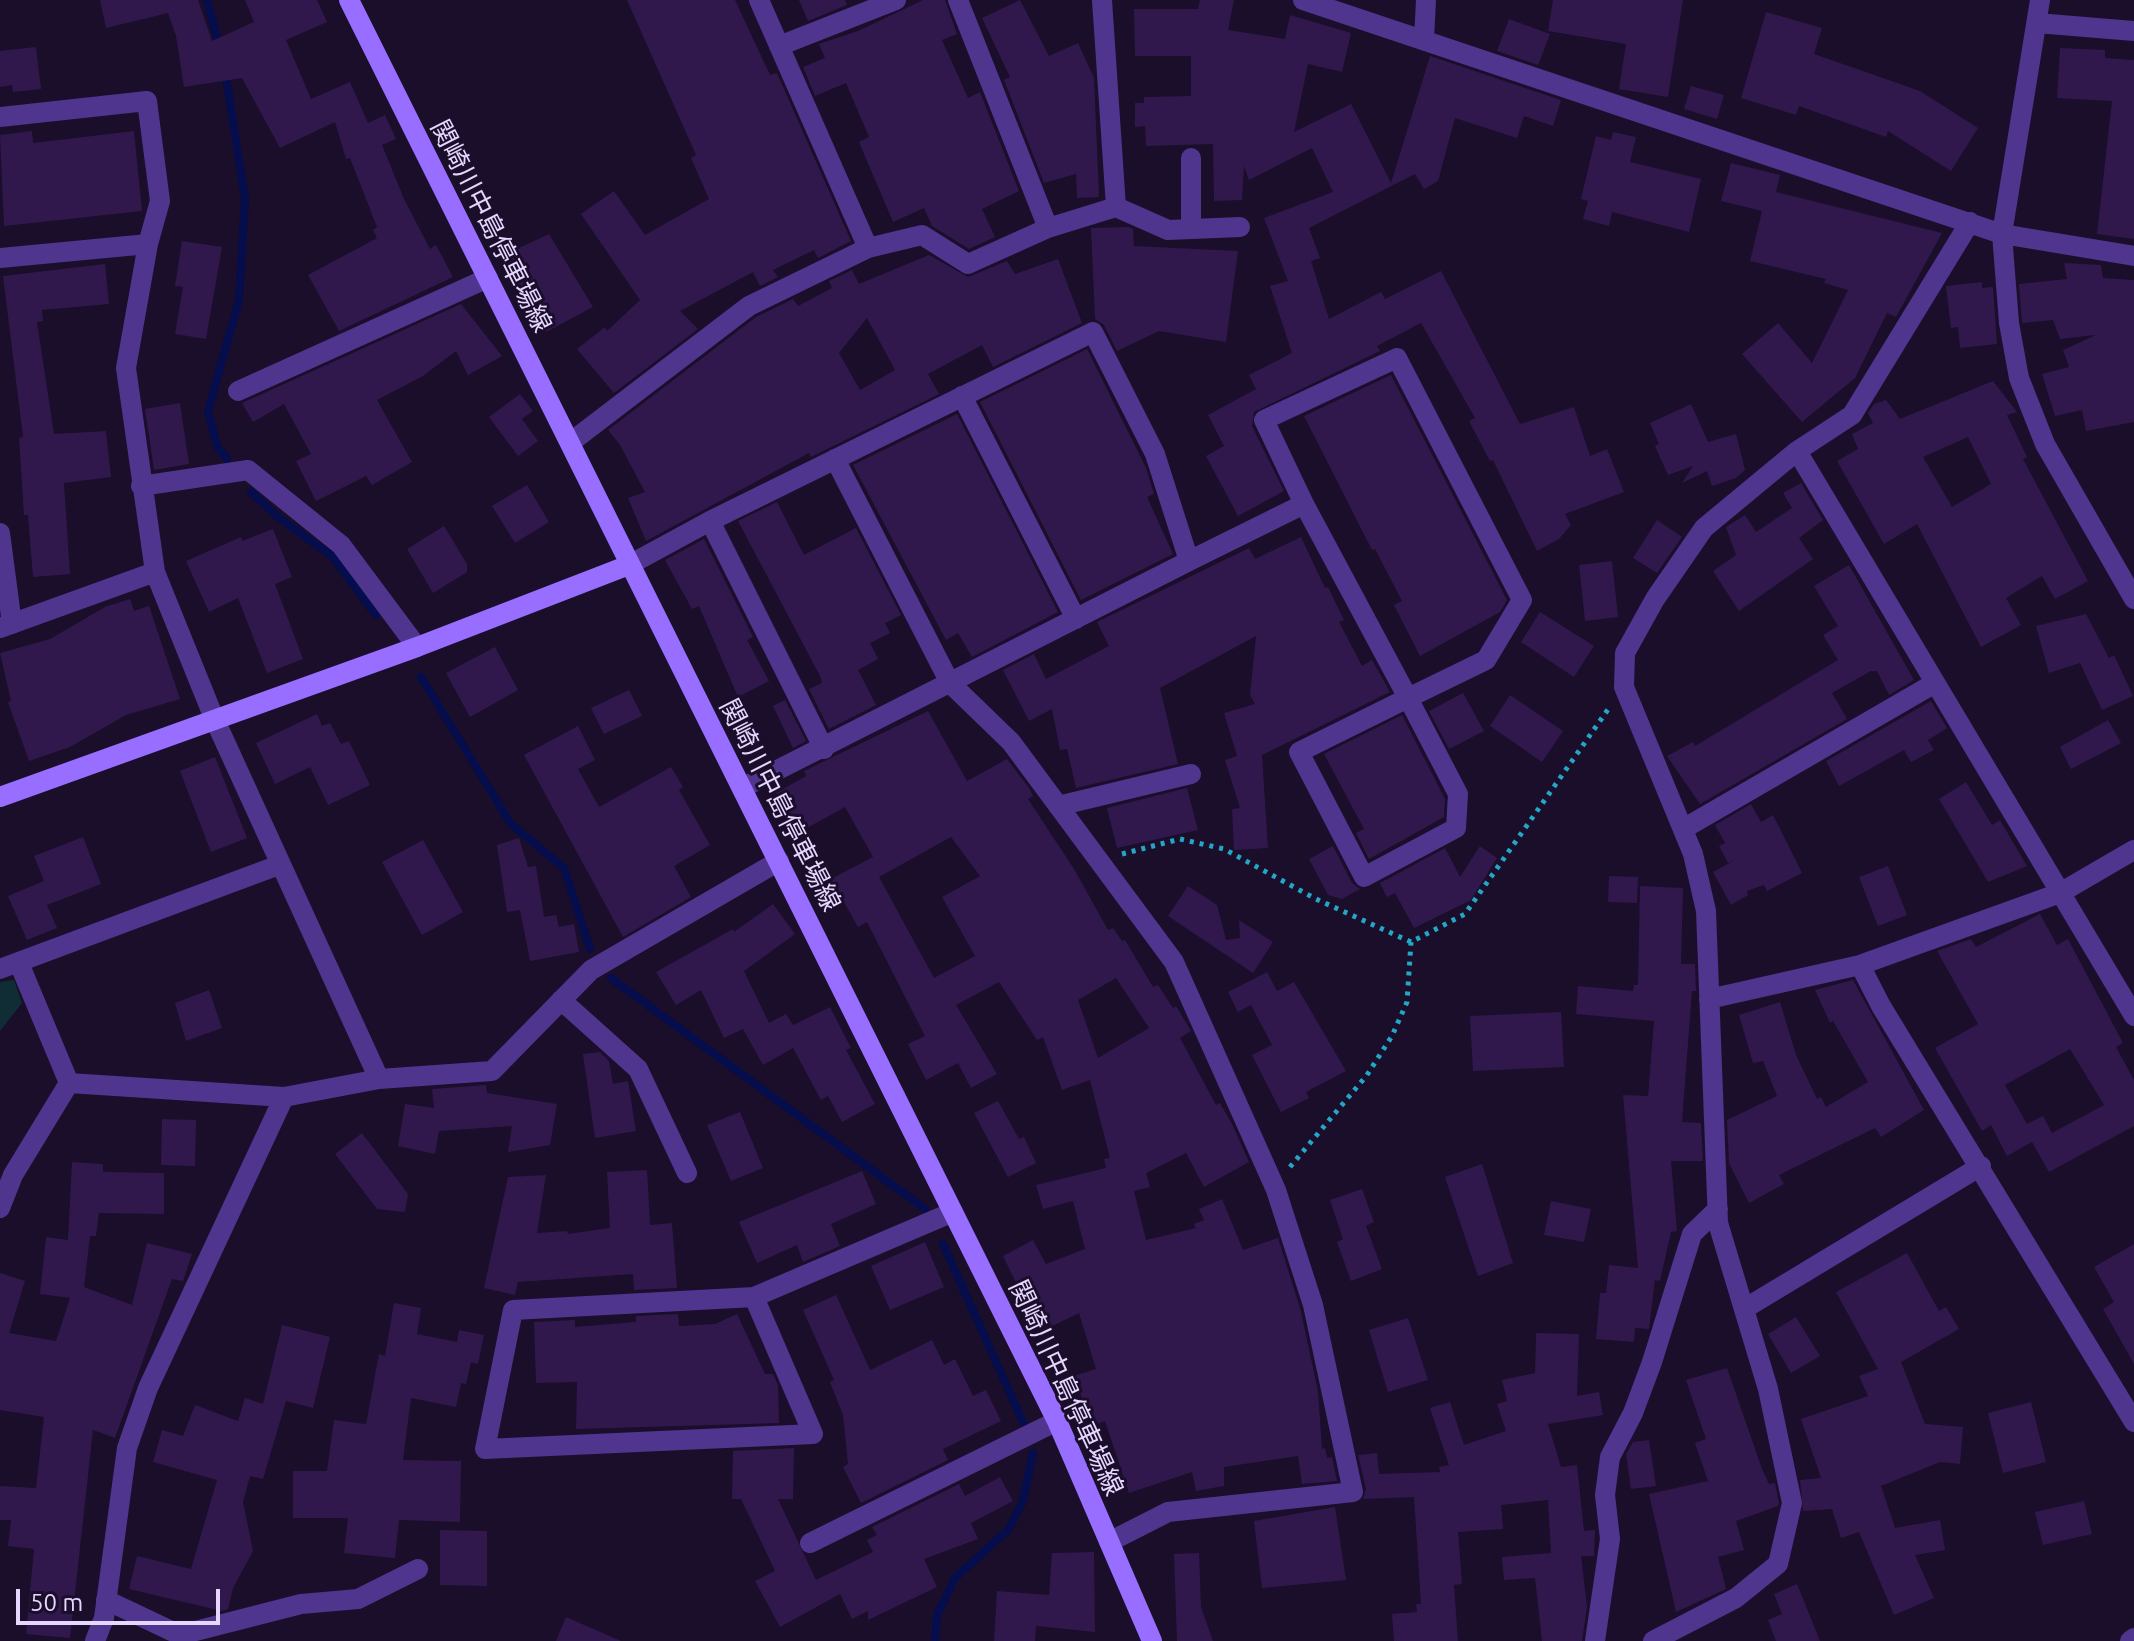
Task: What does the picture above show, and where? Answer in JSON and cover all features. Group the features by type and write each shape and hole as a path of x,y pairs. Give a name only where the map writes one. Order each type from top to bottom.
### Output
{"main road":[{"name":"関崎川中島停車場線","path":"349,0 571,442 629,565 744,787 1057,1421 1152,1641"},
{"path":"0,797 417,647 629,565"}],"street":[{"path":"759,0 868,248"},
{"path":"779,46 896,0"},
{"path":"958,0 1048,228"},
{"path":"1102,0 1116,207"},
{"path":"1303,0 2002,234 2134,256"},
{"path":"1424,40 1426,0"},
{"path":"2040,0 2002,234 2009,323 2019,378 2045,444 2134,599"},
{"path":"2037,23 2134,31"},
{"path":"0,117 147,101 160,201 148,244 126,368 155,572 214,718 379,1079"},
{"path":"1191,158 1191,229"},
{"path":"571,442 749,306 868,248 922,235 968,264 1048,228 1116,207 1168,230 1240,227"},
{"path":"1653,1641 1736,1598 1778,1564 1792,1503 1768,1389 1718,1223 1706,911 1693,854 1624,687 1625,653 1655,599 1704,528 1797,451 1852,415 1970,222"},
{"path":"0,258 148,244"},
{"path":"238,391 488,278"},
{"path":"629,565 710,521 1093,332 1155,454 1189,561"},
{"path":"1304,504 1264,420 1397,358 1522,600 1486,660 1408,698 1299,752 1364,877 1456,828 1458,794 1408,698 1304,504"},
{"path":"962,396 1076,619"},
{"path":"1797,451 2134,1016"},
{"path":"835,459 950,683 1011,742 1174,962 1271,1180 1313,1305 1353,1492 1168,1512 1109,1542"},
{"path":"141,486 248,470 341,545 417,647"},
{"path":"744,787 1304,504"},
{"path":"710,521 824,749"},
{"path":"0,533 6,626 155,572"},
{"path":"1683,829 1935,683"},
{"path":"1058,806 1191,774"},
{"path":"1709,999 1860,965 2060,893 2134,850"},
{"path":"69,1083 284,1097 379,1079 492,1071 591,970 779,861"},
{"path":"69,1083 9,966 279,865"},
{"path":"1860,965 1881,1006 2134,1422"},
{"path":"561,1000 638,1069 687,1173"},
{"path":"0,1208 13,1175 69,1083"},
{"path":"95,1641 106,1600 127,1448 148,1388 284,1097"},
{"path":"1744,1309 1981,1166"},
{"path":"1595,1641 1610,1539 1605,1495 1610,1457 1633,1413 1652,1362 1692,1234 1718,1209"},
{"path":"754,1297 813,1434 485,1449 513,1310 754,1297 953,1212"},
{"path":"810,1543 1057,1421"},
{"path":"106,1600 180,1635 301,1604 358,1599 418,1569"}],"path":[{"path":"1271,1180 1280,1177 1313,1143 1367,1075 1392,1036 1407,1002 1411,942"}],"shaded area":[{"path":"14,980 22,1003 0,1031 0,982"}],"building":[{"path":"100,0 198,0 212,41 254,22 245,0 317,0 327,22 286,40 311,99 350,82 368,123 385,115 396,139 382,145 404,199 430,249 436,245 453,277 339,331 308,275 377,238 373,230 377,227 350,158 346,159 335,122 280,148 242,78 184,87 176,36 168,13 106,28"},
{"path":"627,0 735,0 770,75 777,73 851,241 818,258 814,250 773,270 778,277 760,286 753,272 680,311 698,329 614,393 577,349 605,327 607,331 640,300 581,214 614,191 645,235 709,199 691,158 696,155"},
{"path":"799,0 845,0 847,5 808,21"},
{"path":"923,0 945,0 957,34 942,40 968,98 980,92 1019,191 982,209 995,237 969,249 932,226 924,208 893,222 859,142 869,137 846,83 815,96 803,67 825,58 819,44 858,31"},
{"path":"1020,0 1049,56 1078,43 1094,78 1099,197 1077,198 1076,174 1044,183 1004,80 1010,77 982,18"},
{"path":"1200,0 1234,0 1228,30 1285,39 1290,15 1351,33 1342,72 1308,64 1294,132 1351,104 1391,183 1430,56 1561,100 1553,126 1524,116 1517,138 1455,118 1438,181 1424,189 1415,174 1309,228 1320,258 1311,261 1329,319 1381,292 1385,299 1441,271 1520,424 1574,407 1590,456 1607,449 1624,492 1565,514 1571,525 1559,539 1537,551 1493,460 1490,461 1469,421 1475,418 1421,323 1377,346 1380,351 1254,412 1252,426 1284,491 1238,516 1206,456 1224,446 1208,415 1256,389 1249,375 1292,353 1270,286 1288,281 1264,218 1333,192 1312,148 1249,180 1244,166 1242,200 1214,201 1213,144 1146,146 1145,126 1135,127 1135,103 1144,103 1144,97 1191,96 1191,56 1135,56 1134,9 1198,9"},
{"path":"1553,0 1683,0 1668,97 1619,89 1626,44 1548,31"},
{"path":"1766,12 1822,28 1814,54 1920,91 1978,128 1951,171 1888,131 1886,137 1799,106 1796,115 1741,98"},
{"path":"1509,19 1550,34 1538,65 1497,51"},
{"path":"36,47 41,89 13,92 12,85 0,87 0,51"},
{"path":"2060,48 2105,50 2105,58 2134,60 2134,239 2097,234 2112,101 2057,98"},
{"path":"1691,86 1724,95 1717,119 1684,109"},
{"path":"32,131 33,143 134,131 142,211 4,226 0,135"},
{"path":"1613,132 1636,137 1630,162 1701,179 1689,232 1612,212 1609,226 1583,219 1588,201 1581,199 1596,136 1611,140"},
{"path":"1731,163 1780,175 1776,192 1942,233 1896,317 1887,313 1855,378 1802,422 1742,354 1778,323 1812,363 1848,290 1824,283 1826,279 1750,261 1762,211 1721,201"},
{"path":"1091,228 1133,229 1134,246 1238,251 1226,342 1159,331 1117,351 1104,325 1095,319"},
{"path":"549,234 593,307 546,332 502,256"},
{"path":"182,241 222,247 206,339 175,334 183,287 175,286"},
{"path":"929,255 968,277 1007,261 1015,274 1058,259 1082,323 993,367 982,345 928,374 939,394 811,457 809,453 646,541 628,498 645,492 620,445 608,430 756,317 793,299 798,306 832,288 829,281 852,270 859,284","holes":["867,318 895,370 860,390 839,353"]},
{"path":"2064,263 2101,265 2103,278 2134,280 2134,422 2086,431 2082,410 2055,416 2042,374 2069,367 2063,350 2096,335 2060,339 2053,320 2022,323 2019,284 2067,279"},
{"path":"105,264 109,304 42,310 43,321 37,322 54,434 106,431 111,477 64,483 70,574 33,577 28,515 24,515 19,438 23,437 3,276"},
{"path":"1982,282 1982,288 1993,287 1997,344 1960,348 1958,327 1951,328 1946,286"},
{"path":"461,304 502,356 468,375 456,351 423,376 377,400 412,462 372,485 366,476 316,501 296,461 311,454 284,404 253,422 242,403"},
{"path":"1087,349 1146,468 1154,494 1147,497 1173,554 1081,600 980,402"},
{"path":"1391,375 1507,600 1500,612 1420,656 1394,605 1402,601 1375,549 1372,550 1304,416"},
{"path":"1993,381 2017,412 2007,415 2027,457 2023,459 2088,581 2055,599 2042,576 2006,598 2021,625 1981,647 1917,524 1884,544 1837,461 1858,449 1852,434 1873,423 1868,413 1874,404 1886,400 1900,419","holes":["1968,437 1991,484 1952,507 1923,457"]},
{"path":"520,394 533,411 522,419 538,441 518,456 489,417"},
{"path":"180,403 189,464 154,470 145,409"},
{"path":"1691,404 1708,442 1736,434 1745,470 1736,478 1712,486 1707,471 1682,483 1693,466 1668,475 1655,446 1659,444 1650,423"},
{"path":"957,414 1058,612 972,657 958,633 946,640 853,465"},
{"path":"1801,483 1823,520 1799,538 1813,559 1739,611 1713,571 1736,555 1726,527 1745,515 1756,532 1792,508 1783,493"},
{"path":"527,485 549,522 515,543 492,506"},
{"path":"777,502 804,555 856,528 901,615 885,623 890,633 870,643 878,659 858,670 876,705 829,729 809,689 822,683 820,676 738,521"},
{"path":"1657,520 1682,537 1657,573 1633,558"},
{"path":"444,526 467,564 467,572 433,593 407,549"},
{"path":"273,529 292,577 275,584 303,659 267,673 238,598 209,612 186,561 241,537 242,541"},
{"path":"1301,537 1344,620 1339,622 1362,666 1372,660 1390,692 1262,755 1268,848 1234,850 1232,809 1240,808 1225,760 1237,756 1224,713 1255,704 1250,695 1256,636 1160,688 1178,764 1076,788 1067,749 1060,750 1052,709 1029,721 1003,670 1034,654 1046,679 1109,646 1097,622 1249,548 1255,559"},
{"path":"704,539 753,637 747,640 769,681 738,697 699,606 692,609 665,560"},
{"path":"1612,561 1618,617 1585,621 1579,565"},
{"path":"1849,565 1914,680 1889,695 1877,671 1871,671 1832,693 1847,719 1700,804 1667,756 1693,742 1695,746 1838,660 1823,635 1838,626 1814,586"},
{"path":"130,599 134,611 149,606 180,699 126,715 70,747 29,761 8,702 11,701 0,653 50,639 105,607"},
{"path":"1540,612 1594,646 1574,677 1521,642"},
{"path":"2086,614 2109,658 2114,655 2133,696 2102,710 2080,663 2049,673 2036,626"},
{"path":"495,647 518,690 470,717 446,673"},
{"path":"629,690 642,716 604,734 591,708"},
{"path":"1463,693 1484,731 1449,749 1429,711"},
{"path":"1510,695 1563,731 1542,762 1490,726"},
{"path":"785,700 806,741 793,748 773,706"},
{"path":"1931,701 1947,728 1928,740 1934,750 1911,762 1904,750 1839,786 1826,761"},
{"path":"928,711 967,781 1007,759 1029,788 1033,796 1028,799 1074,869 1108,930 1113,928 1122,941 1125,940 1153,987 1158,985 1191,1031 1180,1038 1216,1105 1220,1103 1232,1124 1249,1162 1204,1187 1186,1153 1146,1173 1150,1187 1134,1191 1146,1240 1196,1228 1194,1224 1204,1220 1199,1209 1222,1199 1243,1250 1278,1238 1300,1308 1318,1391 1322,1449 1325,1448 1327,1458 1332,1457 1337,1481 1302,1484 1298,1456 1224,1467 1224,1486 1196,1491 1192,1472 1129,1493 1105,1421 1092,1426 1074,1376 1096,1369 1079,1313 1040,1332 1003,1256 1033,1240 1046,1264 1085,1249 1073,1201 1043,1209 1036,1185 1106,1168 1104,1159 1110,1158 1090,1080 1062,1090 1043,1037 1037,1040 999,982 956,1005 997,1074 971,1088 958,1063 926,1080 908,1044 925,1036 867,922 858,927 831,879 873,857 845,807 798,833 776,793 806,776 804,771","holes":["951,837 980,876 942,897 975,956 934,978 879,877","1116,978 1149,1028 1098,1058 1078,1000"]},
{"path":"317,714 322,726 330,723 341,744 349,741 370,785 328,805 310,767 275,784 256,743"},
{"path":"1402,715 1445,799 1444,817 1369,859 1356,833 1364,829 1324,754"},
{"path":"2108,720 2121,743 2071,769 2060,747"},
{"path":"578,726 595,760 578,769 599,807 671,767 683,787 679,790 710,845 674,866 691,897 623,937 524,755"},
{"path":"215,757 247,838 211,852 180,771"},
{"path":"1966,782 1992,825 2000,820 2027,866 1988,882 1939,799"},
{"path":"1187,788 1198,830 1117,848 1107,808"},
{"path":"1751,804 1761,822 1773,815 1802,873 1767,891 1764,885 1747,891 1748,895 1731,905 1713,872 1735,860 1728,863 1719,846 1725,843 1715,825"},
{"path":"83,837 101,884 47,905 57,928 27,940 8,896 44,881 34,856"},
{"path":"519,838 528,867 536,866 544,917 556,915 559,927 574,924 579,952 530,961 520,910 507,912 497,845"},
{"path":"423,840 463,912 422,935 382,862"},
{"path":"1333,846 1352,883 1360,889 1342,899 1328,895 1309,859"},
{"path":"1480,846 1497,858 1471,900 1414,928 1395,893 1387,897 1380,883 1445,848 1460,877"},
{"path":"1888,866 1907,915 1878,926 1859,877"},
{"path":"1609,876 1638,877 1637,903 1608,902"},
{"path":"1188,886 1217,905 1226,940 1240,938 1239,920 1273,942 1253,973 1168,916"},
{"path":"1640,886 1683,888 1681,964 1695,964 1696,991 1692,991 1682,1122 1701,1123 1703,1161 1671,1161 1677,1231 1671,1232 1660,1281 1655,1280 1649,1329 1635,1328 1634,1342 1596,1339 1600,1293 1606,1293 1609,1265 1638,1268 1623,1095 1648,1096 1654,1021 1576,1014 1578,986 1633,991 1634,985 1638,985"},
{"path":"773,904 795,934 744,971 769,1023 786,1014 793,1025 830,1007 851,1048 846,1050 875,1104 842,1122 828,1096 821,1100 793,1048 763,1065 743,1029 724,1038 701,990 676,1005 656,972 733,929 734,932"},
{"path":"2040,914 2057,945 2068,939 2123,1043 2116,1047 2134,1080 2134,1126 2049,1172 2032,1142 2007,1156 1991,1125 1982,1131 1935,1048 1978,1024 1937,951 1971,939 1976,947","holes":["2070,1049 2104,1105 2052,1133 2043,1116 2027,1124 2005,1085"]},
{"path":"1267,972 1277,991 1294,982 1346,1071 1306,1092 1309,1098 1281,1112 1252,1055 1272,1045 1251,1005 1238,1012 1228,992"},
{"path":"1853,980 1924,1110 1881,1137 1875,1128 1779,1175 1784,1184 1749,1203 1729,1163 1727,1120 1777,1096 1763,1061 1753,1063 1739,1015 1780,1002 1796,1055 1817,1099 1821,1097 1826,1107 1868,1082 1833,1021 1830,1023 1815,990"},
{"path":"209,990 222,1028 186,1041 175,1003"},
{"path":"1561,1012 1564,1067 1473,1071 1470,1016"},
{"path":"600,1052 609,1061 613,1084 628,1081 636,1131 595,1138 583,1054"},
{"path":"486,1085 487,1093 557,1104 550,1145 508,1152 512,1126 439,1131 435,1154 398,1146 405,1104 434,1108 432,1089"},
{"path":"998,1101 1019,1139 1024,1137 1036,1163 1008,1177 974,1113"},
{"path":"740,1112 763,1168 731,1181 707,1125"},
{"path":"162,1119 196,1120 195,1166 161,1165"},
{"path":"362,1133 408,1194 405,1212 377,1209 335,1154"},
{"path":"72,1162 103,1164 103,1172 164,1173 164,1214 99,1213 96,1236 90,1236 84,1287 132,1305 147,1243 192,1254 183,1281 172,1279 115,1438 93,1430 70,1638 26,1634 34,1549 8,1546 11,1520 0,1520 0,1486 36,1488 44,1417 0,1410 0,1273 25,1281 9,1333 56,1341 70,1298 40,1294 46,1237 68,1240"},
{"path":"1482,1164 1513,1263 1478,1276 1445,1177"},
{"path":"647,1170 650,1225 672,1223 677,1288 634,1290 633,1274 518,1282 515,1295 484,1288 508,1177 546,1175 537,1233 567,1231 568,1234 610,1228 607,1172"},
{"path":"862,1171 876,1204 831,1224 840,1246 803,1262 797,1245 757,1263 739,1222"},
{"path":"1362,1189 1374,1222 1366,1226 1382,1269 1351,1281 1337,1242 1343,1239 1330,1200"},
{"path":"1551,1201 1591,1209 1584,1242 1544,1235"},
{"path":"925,1242 944,1287 890,1310 871,1266"},
{"path":"2134,1244 2134,1364 2103,1309 2114,1302 2094,1267"},
{"path":"1907,1253 1939,1311 1946,1307 1959,1329 1901,1362 1925,1424 1963,1427 1960,1464 1940,1462 1881,1486 1895,1528 1940,1520 1945,1550 1915,1555 1934,1598 1894,1615 1859,1532 1841,1538 1832,1509 1803,1511 1800,1480 1821,1478 1801,1419 1868,1396 1859,1376 1878,1369 1836,1292"},
{"path":"836,1295 870,1370 932,1340 944,1365 955,1359 973,1396 986,1390 1001,1421 943,1449 948,1460 861,1503 843,1467 848,1464 843,1415 830,1382 834,1380 803,1310"},
{"path":"394,1303 421,1308 417,1334 457,1342 459,1330 484,1335 478,1364 471,1362 466,1384 461,1383 456,1407 411,1398 403,1460 461,1461 460,1522 399,1520 395,1558 344,1553 348,1518 293,1518 293,1471 327,1471 334,1420 366,1424 379,1354 385,1356"},
{"path":"678,1314 679,1326 715,1324 737,1314 765,1374 773,1374 778,1385 779,1423 576,1429 577,1382 536,1383 534,1322 575,1320 575,1327 636,1322 636,1316"},
{"path":"1796,1317 1820,1356 1791,1373 1768,1334"},
{"path":"1408,1318 1428,1380 1388,1392 1369,1330"},
{"path":"282,1325 330,1337 313,1408 286,1401 263,1479 250,1476 243,1502 253,1551 233,1588 228,1609 222,1611 129,1589 137,1556 191,1569 217,1480 153,1462 162,1430 183,1436 195,1405 238,1421 245,1398 263,1404"},
{"path":"1536,1333 1579,1334 1577,1396 1599,1392 1603,1415 1548,1424 1561,1467 1577,1465 1584,1531 1595,1530 1594,1556 1581,1556 1587,1606 1582,1641 1542,1641 1535,1578 1504,1580 1502,1557 1551,1553 1548,1500 1501,1505 1503,1529 1458,1532 1462,1584 1454,1585 1458,1641 1394,1641 1392,1614 1417,1612 1416,1604 1421,1604 1414,1497 1363,1499 1366,1489 1358,1455 1377,1453 1379,1474 1440,1472 1439,1467 1449,1465 1430,1408 1450,1402 1464,1445 1506,1431 1497,1404 1507,1401 1502,1380 1535,1373"},
{"path":"1727,1368 1762,1469 1769,1484 1775,1483 1779,1503 1736,1521 1744,1550 1718,1557 1726,1589 1676,1612 1649,1494 1708,1481 1695,1443 1706,1439 1686,1380"},
{"path":"2031,1402 2046,1462 2003,1473 1988,1413"},
{"path":"1649,1440 1656,1486 1631,1489 1626,1454 1633,1442"},
{"path":"794,1448 793,1499 778,1499 816,1580 873,1552 867,1540 877,1535 872,1527 959,1484 965,1496 1000,1477 1013,1501 971,1523 978,1539 924,1559 937,1587 868,1620 868,1611 852,1619 840,1594 780,1627 755,1581 775,1571 741,1499 732,1499 733,1451"},
{"path":"2084,1501 2092,1534 2043,1545 2035,1512"},
{"path":"1335,1507 1346,1580 1262,1588 1254,1521"},
{"path":"440,1530 487,1531 487,1586 440,1585"},
{"path":"1094,1552 1095,1632 1036,1626 1035,1641 994,1641 997,1591 1049,1595 1052,1553"},
{"path":"1199,1553 1201,1607 1213,1641 1177,1641 1174,1554"},
{"path":"1797,1584 1820,1641 1776,1641 1768,1620 1782,1614 1774,1594"},
{"path":"566,1617 621,1641 556,1641"}],"waterway":[{"path":"207,0 220,49"},
{"path":"225,70 245,199 239,300 208,411 217,446 227,459"},
{"path":"251,492 278,517 332,556 376,615"},
{"path":"421,677 511,824 564,868 590,949"},
{"path":"611,978 925,1209"},
{"path":"943,1244 1023,1422"},
{"path":"935,1641 937,1615 955,1578 1008,1530 1023,1501 1033,1453"}]}
